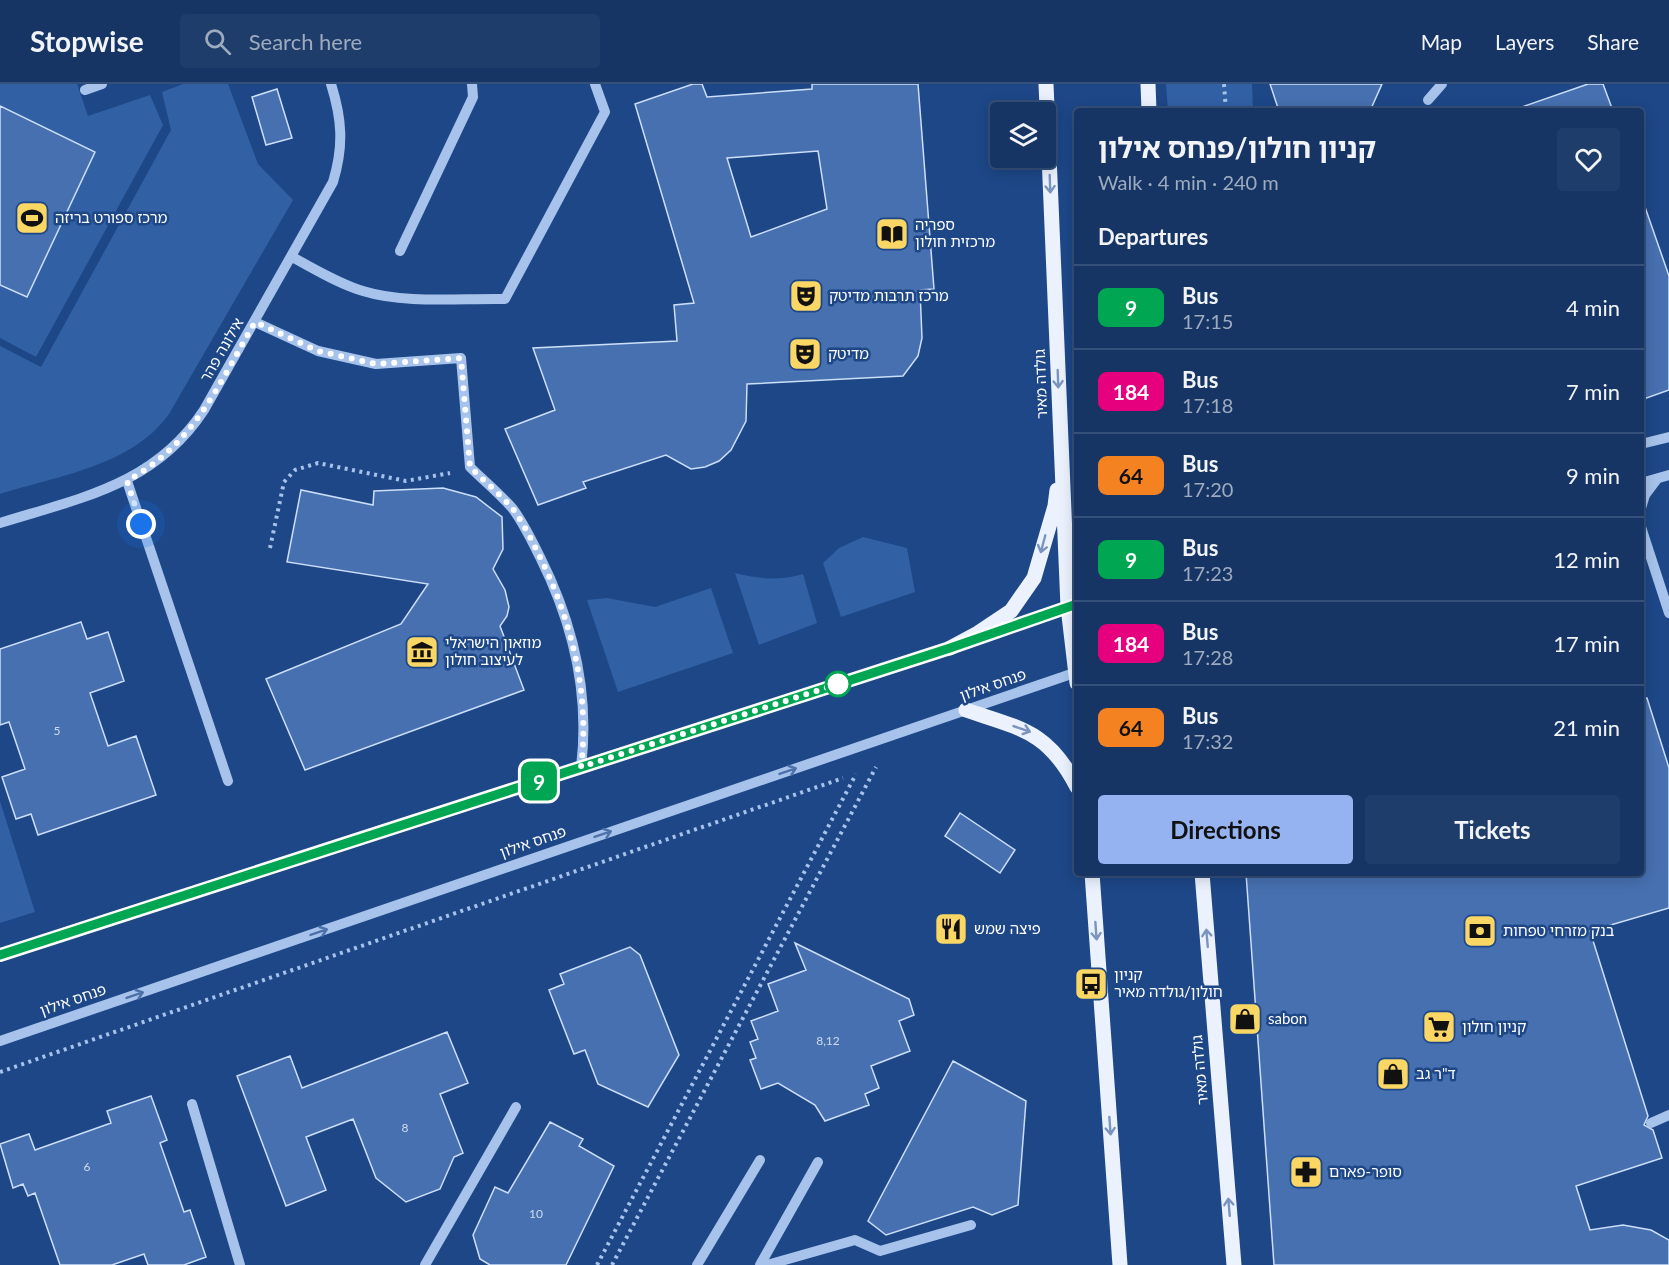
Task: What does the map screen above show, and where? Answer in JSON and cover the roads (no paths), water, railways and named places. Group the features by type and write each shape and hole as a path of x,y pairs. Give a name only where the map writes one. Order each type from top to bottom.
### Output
{"main road":[{"name":"גולדה מאיר","path":"1046,84 1061,445 1074,622"},
{"path":"1148,84 1149,108"},
{"path":"950,648 978,633 1011,610 1034,578 1055,506 1061,445"},
{"path":"966,710 1032,732 1046,742 1066,766 1074,781"},
{"path":"1092,876 1120,1265"},
{"name":"גולדה מאיר","path":"1202,876 1233,1265"}],"street":[{"path":"86,90 102,84"},
{"name":"אילונה פהר","path":"0,523 127,481 161,460 189,432 255,322 326,196 340,157 341,125 331,84"},
{"path":"400,251 473,97 472,84"},
{"path":"292,257 339,282 364,292 393,297 505,299 605,112 595,84"},
{"path":"1428,100 1442,84"},
{"path":"255,322 318,351 376,364 461,358 470,467 512,508 523,524 552,581 571,630 584,710 581,767"},
{"path":"1644,444 1669,437"},
{"path":"1644,482 1669,475"},
{"path":"1644,498 1657,479"},
{"path":"127,481 228,781"},
{"path":"1644,536 1669,613"},
{"path":"0,955 950,648 1073,606"},
{"name":"פנחס אילון","path":"0,1041 1074,673"},
{"path":"192,1104 240,1265"},
{"path":"425,1265 516,1107"},
{"path":"1651,1123 1669,1115"},
{"path":"697,1265 760,1160"},
{"path":"760,1265 818,1162"},
{"path":"767,1265 855,1240 880,1251 971,1224"}],"place":[{"name":"מרכז ספורט בריזה","path":"32,218"},
{"name":"ספריה מרכזית חולון","path":"892,234"},
{"name":"מרכז תרבות מדיטק","path":"806,296"},
{"name":"מדיטק","path":"805,354"},
{"name":"מוזאון הישראלי לעיצוב חולון","path":"422,652"},
{"name":"פיצה שמש","path":"951,929"},
{"name":"בנק מזרחי טפחות","path":"1480,931"},
{"name":"קניון חולון/גולדה מאיר","path":"1091,984"},
{"name":"sabon","path":"1245,1019"},
{"name":"קניון חולון","path":"1439,1027"},
{"name":"ד\"ר גב","path":"1393,1074"},
{"name":"סופר-פארם","path":"1306,1172"}]}
